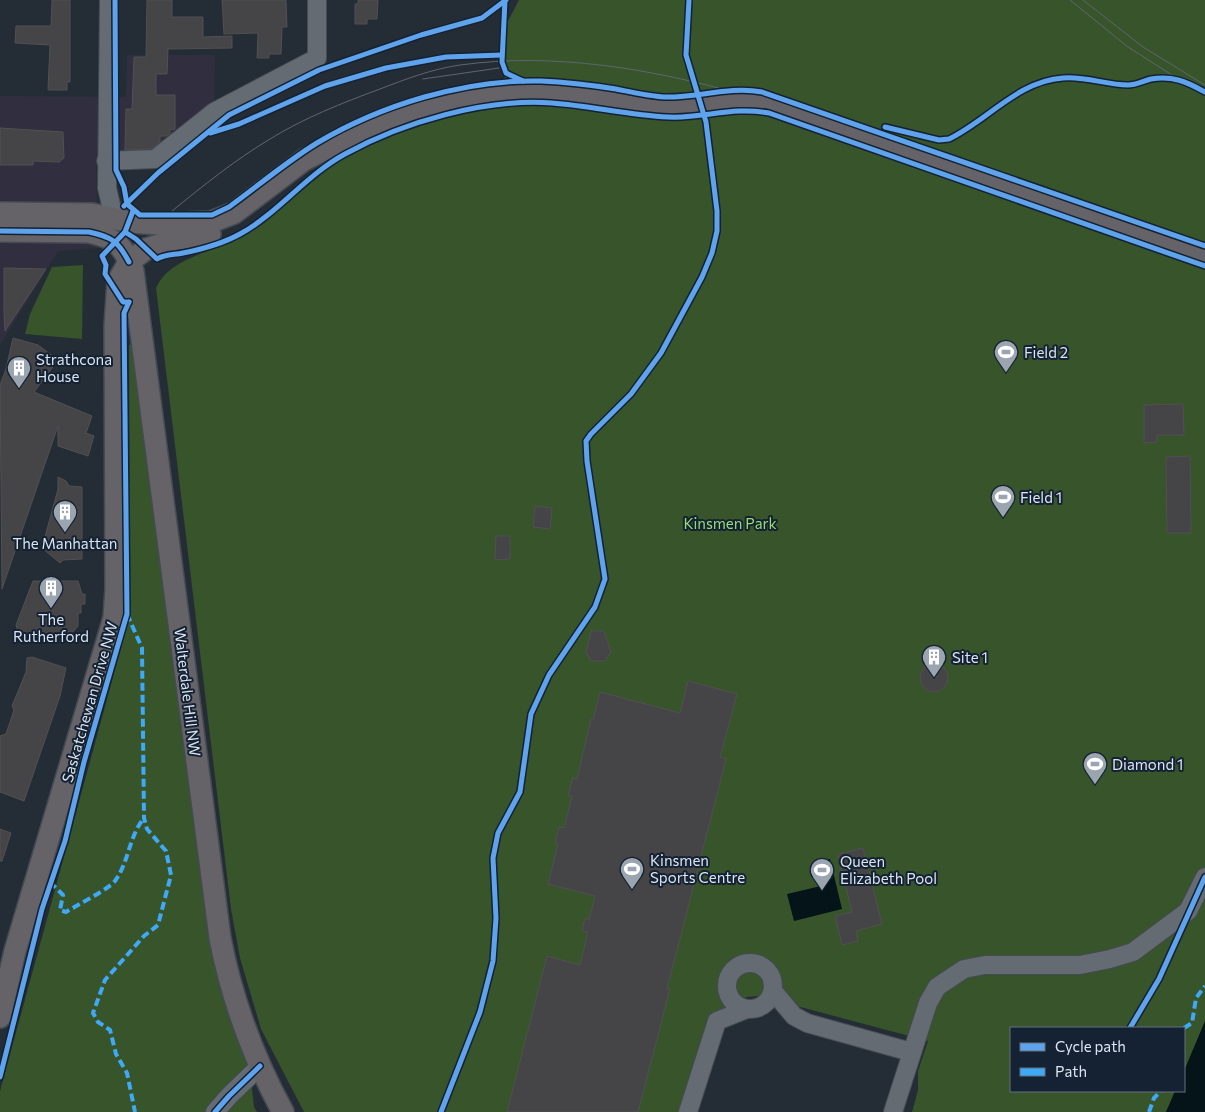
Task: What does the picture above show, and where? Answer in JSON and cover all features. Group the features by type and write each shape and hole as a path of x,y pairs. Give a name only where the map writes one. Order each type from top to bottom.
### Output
{"main road":[{"path":"0,213 92,214 130,222 159,224 190,224 223,219 234,213 304,160 320,151 424,108 473,95 533,90 667,107 741,100 764,103 1205,256"},
{"path":"129,262 146,249 175,240 224,230 241,221 302,171 320,151"},
{"name":"Walterdale Hill NW","path":"0,231 89,232 103,235 120,245 129,262 135,280 220,938 236,1004 260,1066 283,1112"},
{"name":"Saskatchewan Drive NW","path":"0,1017 5,969 114,618 116,291 118,281 129,262"}],"street":[{"path":"109,0 106,161 107,188 114,218"},
{"path":"106,161 155,159 214,112 317,58 317,0"},
{"path":"893,1112 928,1003 937,987 959,972 985,965 1080,965 1133,952 1188,911 1205,877"},
{"path":"720,1020 720,1008 727,983 734,970 740,965 754,963 767,970 771,976 773,991 794,1016 808,1023 911,1052"},
{"path":"727,983 730,998 735,1004 747,1009"},
{"path":"688,1112 717,1021 747,1009 758,1008 765,1004 773,991"},
{"path":"215,1112 260,1066"}],"shaded area":[{"path":"127,55 215,55 214,112 155,159 96,159 98,248 58,251 0,345 0,96 126,97"},
{"path":"830,859 842,909 794,921 787,894 825,885 820,862"},
{"path":"1205,1021 1205,1112 1166,1112 1175,1092 1185,1092 1185,1069"}],"green space":[{"name":"Kinsmen Park","path":"519,0 1205,0 1205,1022 1185,1070 1185,1027 1010,1027 1010,1092 1176,1092 1166,1112 912,1112 918,1090 918,1071 928,1041 759,996 747,997 731,1003 705,1027 681,1112 304,1112 261,1029 240,958 231,909 156,288 171,269 251,230 332,165 371,142 392,133 437,119 504,106 506,25"},
{"path":"83,265 82,339 25,334 30,314 52,267"},
{"path":"135,343 249,1063 254,1107 257,1112 0,1112 0,1091 121,648 130,606 129,345"}],"building":[{"path":"52,0 70,0 70,82 67,82 67,90 48,90 50,45 15,43 16,26 51,26"},
{"path":"147,0 172,0 172,17 203,17 203,37 232,36 232,48 168,49 167,74 156,74 156,95 175,95 175,129 170,130 170,134 167,136 160,136 160,142 151,149 125,150 126,109 132,109 134,57 146,57"},
{"path":"222,0 286,0 287,27 282,27 281,54 269,54 269,58 257,58 258,33 224,34"},
{"path":"358,0 378,0 377,19 367,19 367,24 355,24 355,4 358,4"},
{"path":"0,128 63,132 64,158 59,162 33,161 33,165 0,165"},
{"path":"4,268 46,269 5,331 4,310"},
{"path":"13,338 38,345 58,360 34,392 92,416 86,433 94,436 88,456 58,446 58,426 2,589 0,385 6,369"},
{"path":"1183,404 1184,435 1157,435 1157,442 1144,443 1144,405"},
{"path":"1190,456 1191,533 1167,533 1166,457"},
{"name":"The Manhattan","path":"58,477 66,481 69,486 82,487 82,559 63,560 60,563 42,548 58,489"},
{"path":"535,506 552,508 550,529 533,527"},
{"path":"496,536 510,536 510,559 495,560"},
{"name":"The Rutherford","path":"33,581 78,581 82,594 85,594 85,604 81,604 81,613 78,613 78,626 73,632 23,634 18,631 16,625"},
{"path":"591,631 604,631 611,652 605,661 591,661 586,652"},
{"path":"32,657 66,668 60,696 24,801 0,792 0,736 6,734 14,710 12,706 26,672 27,658"},
{"name":"Site 1","path":"934,664 944,668 948,678 944,688 934,692 924,688 920,678 924,668"},
{"name":"Kinsmen Sports Centre","path":"688,681 737,694 720,757 726,759 667,989 670,989 638,1112 507,1112 547,956 580,965 588,932 582,931 585,918 589,920 595,896 548,884 558,844 555,843 559,827 564,828 572,796 568,795 573,778 577,779 591,719 593,719 600,692 680,713"},
{"path":"0,829 11,833 2,861 0,861"},
{"path":"863,848 882,924 856,931 858,941 842,945 835,916 852,912 838,854"}],"tram line":[{"path":"1070,0 1128,47 1205,96"},
{"path":"1083,0 1143,47 1205,85"},
{"path":"172,211 232,164 283,131 337,105 366,94 419,75 460,65 495,61 567,62 639,71 744,95 1205,257"},
{"path":"423,79 499,68"}],"marked path":[{"path":"127,614 142,648 144,818 147,829 166,851 171,875 158,925 144,936 105,980 93,1013 98,1022 110,1030 116,1054 127,1073 135,1112"},
{"path":"50,882 63,895 60,910 66,912 112,884 120,874 135,833 144,818"},
{"path":"1185,1027 1192,1023 1196,998 1205,986"},
{"path":"1149,1112 1154,1098 1160,1092"}],"cycle path":[{"path":"115,0 116,170 124,187 127,204 140,215 212,215 229,207 317,143 368,117 424,97 454,90 483,84 541,81 588,85 664,97 737,90 762,92 1205,246"},
{"path":"505,0 502,62 506,73 523,81"},
{"path":"124,206 158,173 229,115 319,70 421,35 482,18 506,0"},
{"path":"441,1112 480,1012 493,961 496,918 493,858 498,833 520,792 531,714 549,675 595,607 605,579 587,461 586,441 631,394 661,353 702,277 712,253 717,231 717,211 706,122 686,55 689,0"},
{"path":"210,133 239,124 325,86 386,68 446,57 502,55"},
{"path":"885,127 939,140 949,139 1017,94 1032,86 1063,78 1080,78 1128,85 1151,79 1166,78 1186,82 1205,92"},
{"path":"125,232 136,239 157,259 166,255 180,254 212,246 233,238 254,226 317,173 345,154 368,142 419,122 446,115 500,104 527,102 581,106 668,117 743,111 769,113 1205,266"},
{"path":"129,302 123,302 105,274 106,265 102,256 125,232 133,211"},
{"path":"0,231 89,232 114,241 129,262"},
{"path":"0,1077 42,909 65,841 84,762 127,614 124,313 129,302"},
{"path":"1131,1027 1159,979 1205,877"},
{"path":"215,1112 260,1066"}],"place":[{"name":"Field 2","path":"1006,373"},
{"name":"Strathcona House","path":"19,389"},
{"name":"Field 1","path":"1003,518"},
{"name":"The Manhattan","path":"65,533"},
{"name":"The Rutherford","path":"51,609"},
{"name":"Site 1","path":"934,678"},
{"name":"Diamond 1","path":"1095,785"},
{"name":"Kinsmen Sports Centre","path":"632,890"},
{"name":"Queen Elizabeth Pool","path":"822,891"}]}
